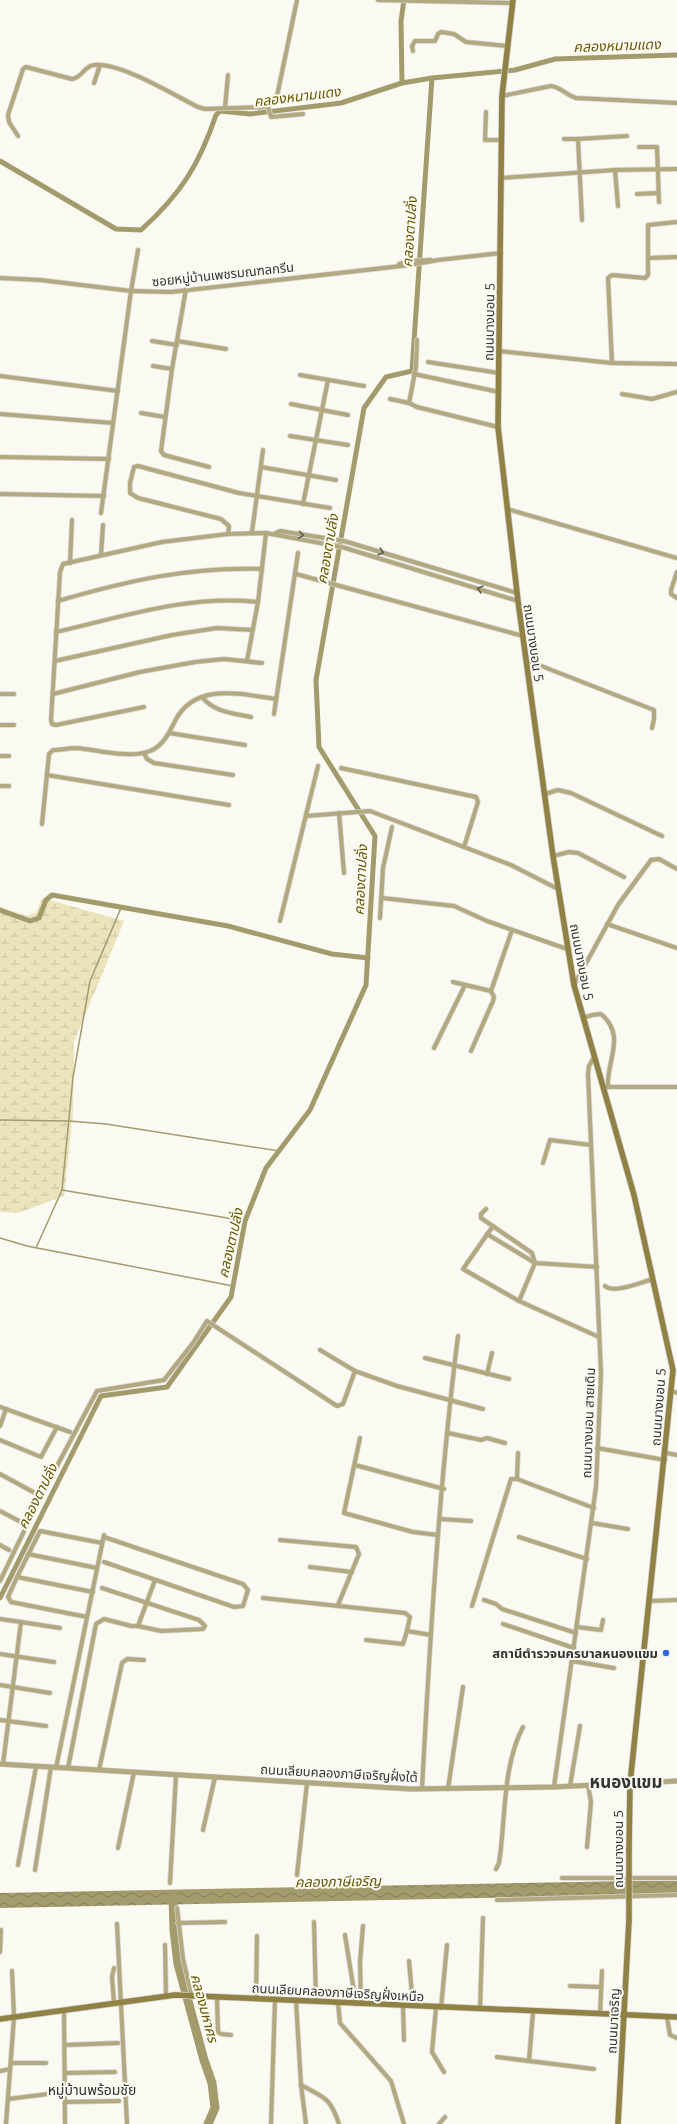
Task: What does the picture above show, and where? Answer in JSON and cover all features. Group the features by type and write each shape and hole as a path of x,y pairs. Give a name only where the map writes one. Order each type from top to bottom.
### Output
{"main road":[{"name":"ถนนบางบอน 5","path":"513,2 502,96 498,427 517,594 553,856 574,985 594,1057 605,1087 634,1195 675,1368 675,1392 665,1460 630,1784 629,1920"},
{"name":"ถนนมาเจริญ","path":"618,2124 629,1920"},
{"name":"ถนนเลียบคลองภาษีเจริญฝั่งเหนือ","path":"0,2018 166,1996 677,2017"}],"street":[{"path":"18,136 8,122 8,115 23,69 29,66 72,79 77,78 89,66 100,65 118,68 198,108 269,108 276,101 297,0"},
{"path":"378,0 513,2"},
{"path":"413,51 412,46 415,42 435,41 438,34 441,32 454,34 466,42 508,46"},
{"path":"94,83 100,65"},
{"path":"225,108 228,75"},
{"path":"502,96 551,86 558,87 576,98 677,103"},
{"path":"269,108 270,116 303,114"},
{"path":"486,112 485,140 502,140"},
{"path":"564,139 627,136"},
{"path":"578,139 582,220"},
{"path":"639,147 657,147 659,202"},
{"path":"501,178 615,170 677,169"},
{"path":"615,170 618,206"},
{"path":"637,194 658,193"},
{"path":"612,363 608,278 612,275 645,278 648,275 648,225 677,222"},
{"path":"101,513 131,291 138,250"},
{"name":"ซอยหมู่บ้านเพชรมณฑลกรีน","path":"0,278 40,280 131,291 171,292 186,289 392,266 421,261 500,253"},
{"path":"648,258 677,257"},
{"path":"186,289 172,369 161,454 209,466"},
{"path":"409,403 414,374 417,340"},
{"path":"152,341 226,349"},
{"path":"499,351 612,363 677,364"},
{"path":"428,362 499,373"},
{"path":"153,366 172,369"},
{"path":"300,374 364,386"},
{"path":"414,374 499,392"},
{"path":"0,376 118,390"},
{"path":"303,504 328,380"},
{"path":"622,394 652,399 677,392"},
{"path":"390,399 498,427"},
{"path":"291,404 348,415"},
{"path":"141,413 165,417"},
{"path":"0,414 113,423"},
{"path":"290,436 348,445"},
{"path":"252,532 263,450"},
{"path":"0,457 109,459"},
{"path":"228,534 229,526 221,519 138,498 130,493 130,483 134,467 138,466 257,496 330,508"},
{"path":"261,467 336,480"},
{"path":"0,494 104,496"},
{"path":"507,508 677,558"},
{"path":"70,563 72,520"},
{"path":"101,555 103,525"},
{"path":"273,534 280,531 344,541 517,594"},
{"path":"144,707 56,725 52,724 54,661 61,566 101,555 162,542 228,534 252,532 266,533 280,537 342,547 518,601"},
{"path":"247,661 258,602 266,533"},
{"path":"314,542 315,537"},
{"path":"355,551 357,545"},
{"path":"274,714 298,553"},
{"path":"410,568 412,562"},
{"path":"58,601 116,584 176,573 214,569 262,569"},
{"path":"677,572 671,594 677,598"},
{"path":"296,574 341,585 523,636"},
{"path":"462,584 464,578"},
{"path":"56,632 183,604 210,600 258,602"},
{"path":"54,661 172,635 217,628 252,630"},
{"path":"53,694 140,672 196,662 224,659 262,663"},
{"path":"526,660 654,710 652,728"},
{"path":"42,824 49,754 53,750 75,748 137,755 151,751 166,739 180,712 189,702 202,697 230,692 276,699"},
{"path":"0,694 14,694"},
{"path":"202,697 208,705 215,709 251,716"},
{"path":"0,725 14,725"},
{"path":"169,733 245,745"},
{"path":"144,753 147,759 154,763 233,775"},
{"path":"0,756 9,756"},
{"path":"280,921 318,766"},
{"path":"341,768 476,797 478,802 464,847"},
{"path":"47,775 229,805"},
{"path":"0,786 9,786"},
{"path":"545,794 558,790 572,793 662,836"},
{"path":"306,816 351,811 370,811 511,865 558,889"},
{"path":"339,813 344,873"},
{"path":"380,918 383,868 392,827"},
{"path":"553,856 569,852 578,853 624,877"},
{"path":"574,985 625,894 651,860 659,859 677,869"},
{"path":"382,898 454,906 512,930 567,949"},
{"path":"607,924 677,948"},
{"path":"471,1051 493,1001 494,997 491,991 512,930"},
{"path":"453,982 491,991"},
{"path":"434,1048 465,985"},
{"path":"583,1018 601,1014 611,1024 615,1049 605,1087 677,1086"},
{"name":"ถนนบางบอน สายเดิม","path":"554,1787 594,1508 598,1448 601,1374 588,1074 589,1066 594,1057"},
{"path":"543,1163 550,1140 591,1146"},
{"path":"486,1209 481,1214 481,1218 532,1253 535,1263 519,1301"},
{"path":"492,1226 463,1270 519,1301 599,1337"},
{"path":"487,1234 535,1263 597,1267"},
{"path":"605,1286 608,1288 617,1289 653,1279"},
{"path":"0,1581 42,1494 96,1392 164,1380 208,1321 337,1406 342,1404 355,1371"},
{"path":"422,1789 438,1535 444,1489 450,1400 458,1336"},
{"path":"320,1350 355,1371 397,1386 483,1409"},
{"path":"487,1374 492,1354"},
{"path":"425,1358 509,1379"},
{"path":"0,1407 70,1432"},
{"path":"0,1426 6,1409"},
{"path":"0,1440 41,1457 57,1428"},
{"path":"448,1433 481,1440 487,1438 505,1443"},
{"path":"360,1438 344,1512 413,1532 438,1535"},
{"path":"598,1448 665,1460"},
{"path":"517,1479 518,1453"},
{"path":"666,1453 677,1455"},
{"path":"355,1465 444,1489"},
{"path":"0,1474 35,1493"},
{"path":"472,1606 510,1481 513,1478 594,1508"},
{"path":"0,1511 21,1522"},
{"path":"440,1519 471,1521"},
{"path":"592,1523 628,1529"},
{"path":"88,1617 11,1602 8,1597 38,1532 42,1531 102,1543"},
{"path":"35,1870 53,1768 88,1617 104,1536 243,1584 248,1590 244,1604 238,1608 104,1562"},
{"path":"519,1537 587,1559"},
{"path":"280,1540 356,1547 359,1550 359,1554 338,1605"},
{"path":"0,1545 8,1550"},
{"path":"28,1554 97,1568"},
{"path":"310,1567 352,1572"},
{"path":"17,1577 92,1592"},
{"path":"138,1626 155,1580"},
{"path":"68,1768 96,1624 104,1618 131,1626 161,1631 204,1628 204,1624 199,1620 102,1588"},
{"path":"263,1598 405,1613 410,1617 403,1644 366,1640"},
{"path":"484,1600 496,1604 502,1609 576,1633"},
{"path":"650,1600 677,1600"},
{"path":"0,1620 60,1628"},
{"path":"577,1627 601,1630 603,1620"},
{"path":"2,1764 21,1622"},
{"path":"502,1624 574,1648"},
{"path":"407,1631 431,1635"},
{"path":"0,1654 54,1662"},
{"path":"99,1770 122,1663 127,1659 144,1660"},
{"path":"572,1661 614,1668"},
{"path":"0,1685 50,1693"},
{"path":"448,1789 463,1686"},
{"path":"0,1720 46,1726"},
{"path":"570,1786 580,1726"},
{"path":"496,1869 499,1863 505,1826 507,1788 515,1745 523,1727"},
{"name":"ถนนเลียบคลองภาษีเจริญฝั่งใต้","path":"2,1764 422,1789 554,1787 630,1784 677,1780"},
{"path":"18,1865 36,1766"},
{"path":"118,1848 134,1772"},
{"path":"170,1883 176,1775"},
{"path":"204,1830 215,1777"},
{"path":"296,1875 307,1783"},
{"path":"587,1847 591,1802 588,1785"},
{"path":"562,1878 677,1878"},
{"path":"497,1900 677,1895"},
{"path":"177,1908 183,1959 191,1996"},
{"path":"480,2009 483,1918"},
{"path":"178,1923 225,1922"},
{"path":"314,1922 316,2002"},
{"path":"117,1924 117,2002"},
{"path":"359,2004 363,1926"},
{"path":"0,1952 1,1930"},
{"path":"345,1935 359,2004"},
{"path":"256,1999 258,1936"},
{"path":"444,2072 432,2052 448,1945"},
{"path":"165,1946 166,1996"},
{"path":"409,1961 413,2006"},
{"path":"114,1968 112,1977 117,2002 123,2017 127,2124"},
{"path":"6,2124 14,2017 12,1971"},
{"path":"600,2014 602,1971"},
{"path":"570,1986 601,1987"},
{"path":"217,1998 218,2032 221,2034 231,2035"},
{"path":"271,2124 275,2000"},
{"path":"296,2001 301,2085 306,2124"},
{"path":"338,2003 342,2025 391,2082 404,2124"},
{"path":"403,2006 404,2040"},
{"path":"64,2010 65,2124"},
{"path":"529,2061 533,2012"},
{"path":"667,2017 670,2035 677,2038"},
{"path":"65,2045 118,2043"},
{"path":"497,2057 594,2068"},
{"path":"11,2063 46,2063"},
{"path":"0,2071 10,2069"},
{"path":"65,2073 115,2072"},
{"path":"301,2085 328,2099 333,2107 339,2124"},
{"path":"8,2099 48,2094"},
{"path":"65,2102 119,2102"},
{"path":"439,2124 445,2117"}],"green space":[{"path":"42,898 124,921 74,1042 73,1112 64,1196 18,1213 0,1212 0,907 27,916 36,913"}],"water":[{"path":"677,1881 677,1894 0,1908 0,1893"}],"waterway":[{"path":"402,83 401,21 404,0"},
{"name":"คลองหนามแดง","path":"0,161 116,229 141,230 167,204 187,178 203,149 216,115 220,111 250,114 341,103 402,83 432,78 515,70 555,59 677,55"},
{"name":"คลองตาปลั่ง","path":"0,1598 101,1396 167,1387 231,1297 245,1221 266,1168 310,1110 366,985 375,836 319,747 316,680 364,408 386,377 412,371 432,78"},
{"path":"0,910 30,921 39,918 46,900 52,895 228,926 332,954 368,958"},
{"path":"36,1248 62,1190 73,1077 90,981 121,908"},
{"path":"0,1120 69,1121 106,1124 279,1151"},
{"path":"62,1190 245,1221"},
{"path":"0,1238 27,1246 233,1286"},
{"name":"คลองมหาศร","path":"173,1897 174,1930 178,1964 204,2060 212,2083 215,2108 208,2124"}],"place":[{"name":"สถานีตำรวจนครบาลหนองแขม","path":"666,1653"}],"district":[{"name":"หนองแขม","path":"626,1781"},
{"name":"หมู่บ้านพร้อมชัย","path":"92,2089"}],"water label":[{"name":"คลองภาษีเจริญ","path":"338,1881"}]}
